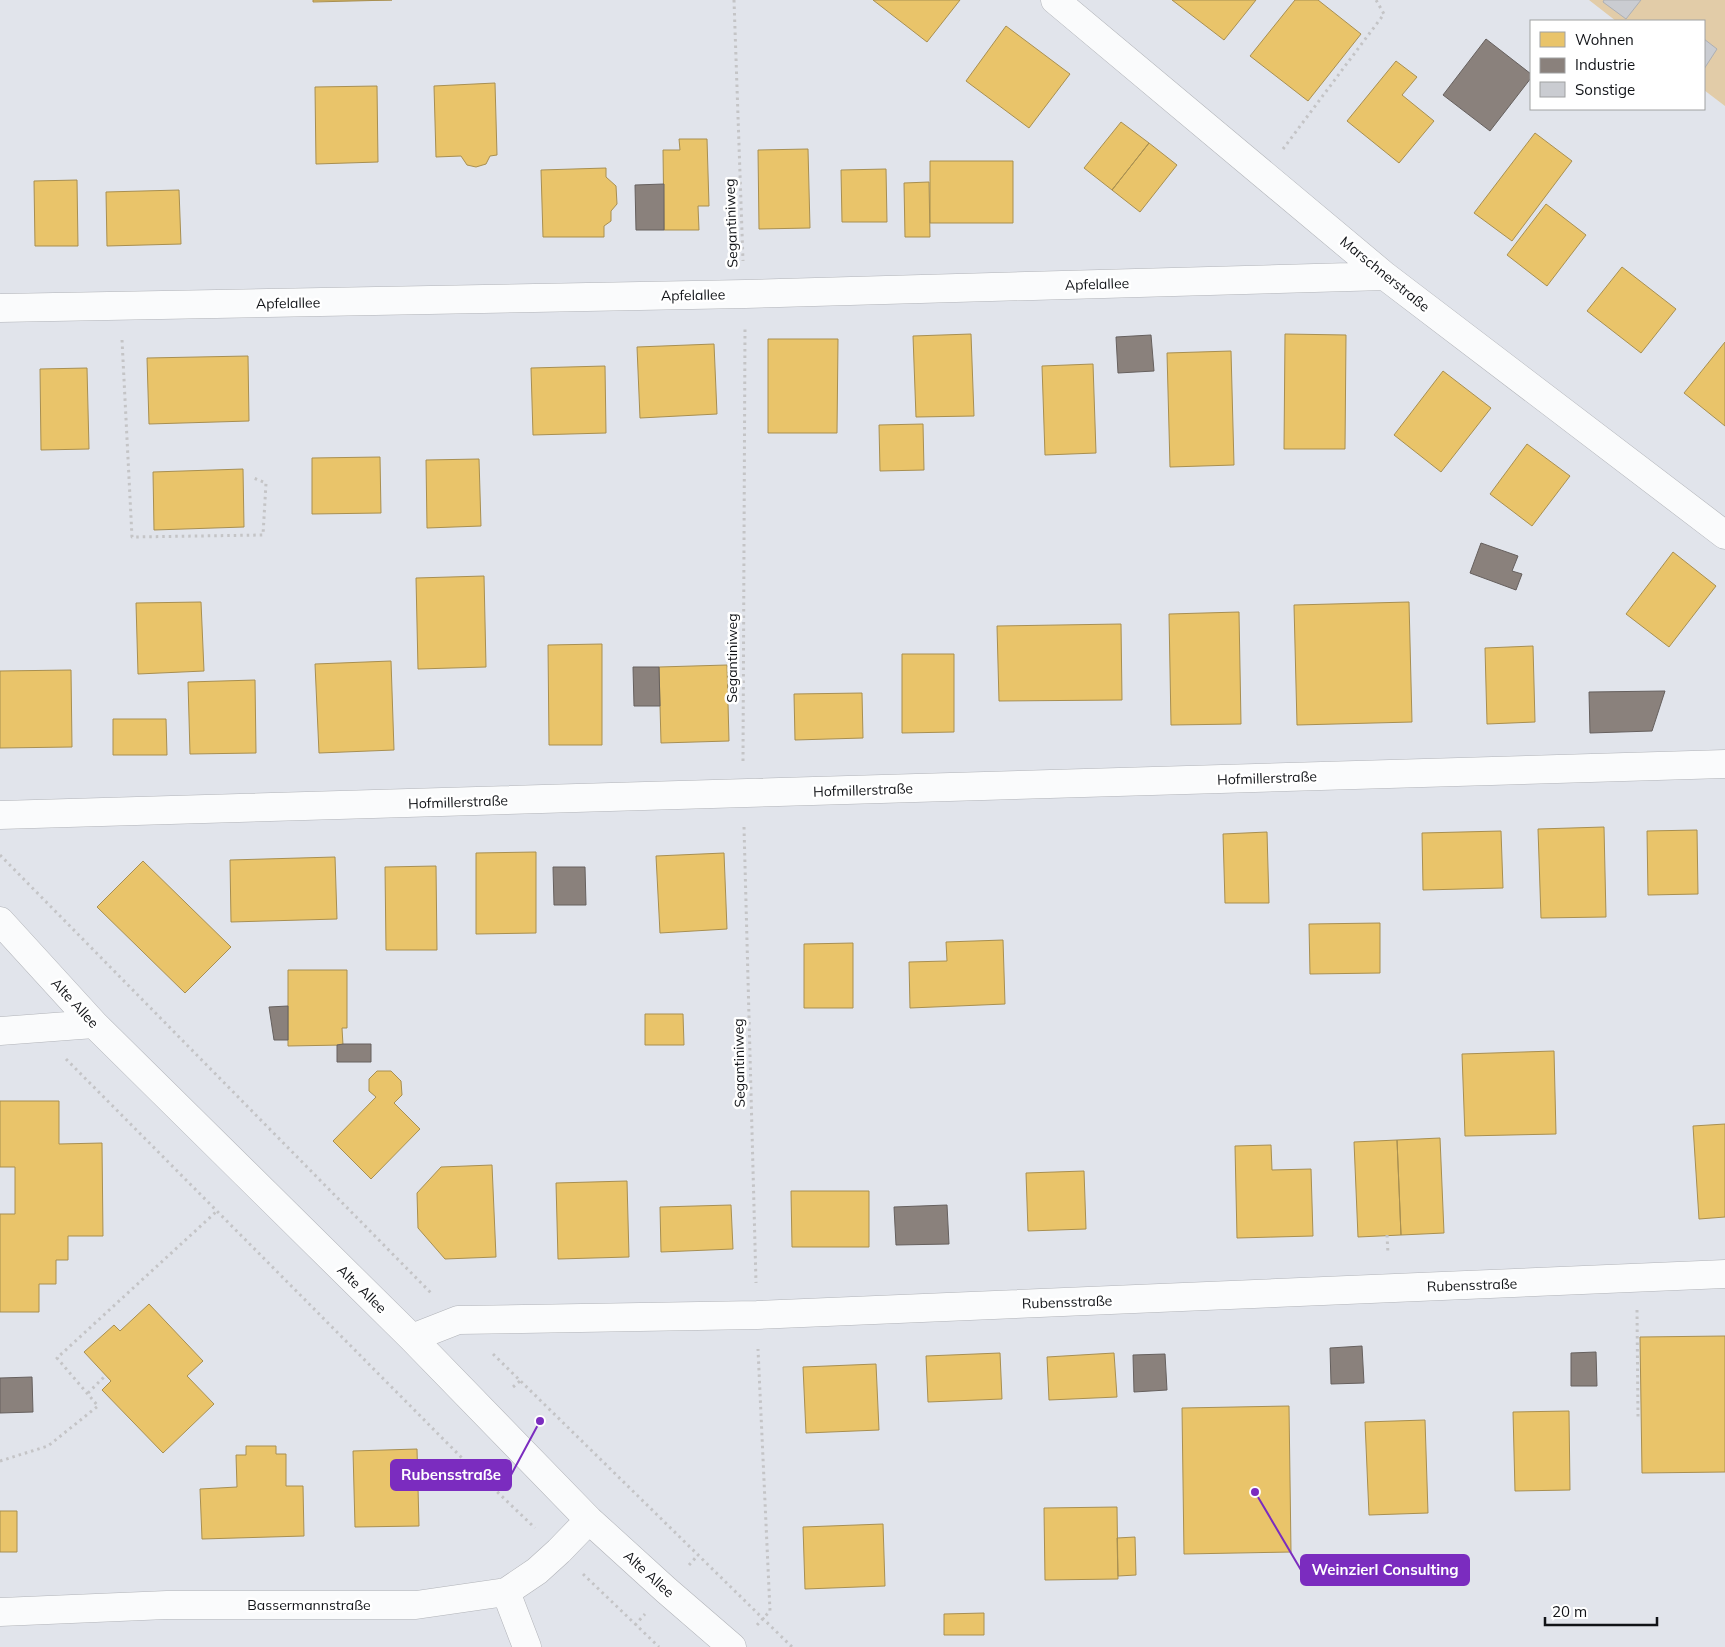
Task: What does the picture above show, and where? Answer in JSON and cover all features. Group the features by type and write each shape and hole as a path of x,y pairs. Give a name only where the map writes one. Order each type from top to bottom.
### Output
{"street":[{"name":"Marschnerstraße","path":"1055,0 1385,276 1725,535"},
{"name":"Apfelallee","path":"0,308 745,294 1385,276"},
{"name":"Hofmillerstraße","path":"0,815 1725,764"},
{"name":"Alte Allee","path":"0,922 94,1024 412,1338 589,1520 732,1647"},
{"path":"0,1031 94,1024"},
{"name":"Rubensstraße","path":"412,1338 458,1320 757,1315 1725,1274"},
{"name":"Bassermannstraße","path":"0,1612 167,1605 416,1605 506,1592 537,1571 589,1520"},
{"path":"506,1592 527,1647"}],"path":[{"name":"Segantiniweg","path":"734,0 745,294 743,794 757,1315 770,1612 763,1618"},
{"path":"1264,174 1384,14 1376,0"},
{"path":"120,306 132,537 263,535 266,483 251,478"},
{"path":"0,855 458,1320 792,1647"},
{"path":"35,1029 464,1460 659,1647"},
{"path":"0,1461 48,1446 98,1406 57,1358 217,1211"},
{"path":"1387,1235 1388,1258"},
{"path":"1637,1278 1638,1417"},
{"path":"88,1393 106,1375"},
{"path":"513,1387 520,1381"},
{"path":"756,1626 763,1618"}],"shaded area":[{"path":"1589,0 1725,0 1725,106 1705,91 1705,20 1615,20"}],"building: Wohnen":[{"path":"313,0 392,0 313,2"},
{"path":"873,0 960,0 927,42"},
{"path":"1172,0 1256,0 1224,40"},
{"path":"1295,0 1318,0 1361,34 1308,101 1250,56"},
{"path":"1006,26 1070,74 1029,128 966,81"},
{"path":"1396,61 1417,77 1402,95 1434,121 1399,163 1347,121"},
{"path":"495,83 497,155 490,156 486,164 476,167 467,165 461,156 436,157 434,86"},
{"path":"377,86 378,162 316,164 315,87"},
{"path":"1121,122 1149,143 1112,190 1084,168"},
{"path":"1535,133 1572,161 1512,241 1474,213"},
{"path":"679,139 707,139 709,206 698,206 699,230 664,230 663,150 680,150"},
{"path":"1149,143 1177,165 1140,212 1112,190"},
{"path":"808,149 810,228 759,229 758,150"},
{"path":"930,161 1013,161 1013,223 930,223"},
{"path":"606,168 606,177 616,186 617,204 611,211 611,221 604,226 604,237 543,237 541,170"},
{"path":"886,169 887,222 842,222 841,170"},
{"path":"77,180 78,246 35,246 34,181"},
{"path":"929,182 930,237 905,237 904,183"},
{"path":"179,190 181,244 107,246 106,192"},
{"path":"1546,204 1586,235 1547,286 1507,255"},
{"path":"1622,267 1676,309 1641,353 1587,311"},
{"path":"971,334 974,416 916,417 913,336"},
{"path":"1285,334 1346,335 1345,449 1284,449"},
{"path":"768,339 838,339 837,433 768,433"},
{"path":"1725,342 1725,426 1684,393"},
{"path":"714,344 717,414 640,418 637,347"},
{"path":"1231,351 1234,465 1170,467 1167,353"},
{"path":"248,356 249,421 149,424 147,358"},
{"path":"1093,364 1096,453 1045,455 1042,366"},
{"path":"605,366 606,433 533,435 531,368"},
{"path":"87,368 89,449 41,450 40,369"},
{"path":"1443,371 1491,408 1441,472 1394,435"},
{"path":"923,424 924,470 880,471 879,425"},
{"path":"1527,444 1570,476 1532,526 1490,494"},
{"path":"380,457 381,513 312,514 312,458"},
{"path":"479,459 481,526 427,528 426,460"},
{"path":"243,469 244,527 154,530 153,472"},
{"path":"1673,552 1716,586 1669,647 1626,614"},
{"path":"484,576 486,667 418,669 416,578"},
{"path":"201,602 204,671 138,674 136,603"},
{"path":"1409,602 1412,722 1297,725 1294,605"},
{"path":"1239,612 1241,724 1171,725 1169,614"},
{"path":"1121,624 1122,700 999,701 997,626"},
{"path":"602,644 602,745 549,745 548,645"},
{"path":"1533,646 1535,722 1487,724 1485,648"},
{"path":"902,654 954,654 954,732 902,733"},
{"path":"391,661 394,750 319,753 315,664"},
{"path":"727,665 729,741 661,743 659,667"},
{"path":"71,670 72,747 0,748 0,671"},
{"path":"255,680 256,753 190,754 188,682"},
{"path":"862,693 863,738 795,740 794,694"},
{"path":"113,719 166,719 167,755 113,755"},
{"path":"1604,827 1606,917 1541,918 1538,829"},
{"path":"1697,830 1698,894 1648,895 1647,831"},
{"path":"1501,831 1503,888 1423,890 1422,833"},
{"path":"1267,832 1269,903 1225,903 1223,834"},
{"path":"536,852 536,933 476,934 476,853"},
{"path":"724,853 727,929 660,933 656,856"},
{"path":"335,857 337,919 231,922 230,860"},
{"path":"143,861 231,947 185,993 97,907"},
{"path":"436,866 437,950 386,950 385,867"},
{"path":"1380,923 1380,973 1310,974 1309,924"},
{"path":"1003,940 1005,1004 910,1008 909,962 947,961 946,942"},
{"path":"853,943 853,1008 804,1008 804,944"},
{"path":"288,970 347,970 347,1028 342,1028 343,1045 288,1046"},
{"path":"645,1014 683,1014 684,1045 645,1045"},
{"path":"1554,1051 1556,1134 1465,1136 1462,1054"},
{"path":"377,1071 391,1071 401,1081 402,1095 394,1103 420,1129 371,1179 333,1141 376,1097 369,1091 369,1079"},
{"path":"0,1101 59,1101 59,1144 102,1143 103,1236 68,1236 68,1260 56,1260 56,1284 39,1284 39,1312 0,1312 0,1214 15,1214 15,1167 0,1167"},
{"path":"1725,1124 1725,1217 1699,1219 1693,1126"},
{"path":"1440,1138 1444,1233 1401,1235 1397,1140"},
{"path":"1397,1140 1401,1235 1358,1237 1354,1142"},
{"path":"1271,1145 1272,1170 1311,1169 1313,1236 1237,1238 1235,1146"},
{"path":"492,1165 496,1257 445,1259 418,1228 417,1193 441,1167"},
{"path":"1084,1171 1086,1229 1028,1231 1026,1173"},
{"path":"627,1181 629,1257 558,1259 556,1183"},
{"path":"791,1191 869,1191 869,1247 792,1247"},
{"path":"731,1205 733,1249 661,1252 660,1207"},
{"path":"149,1304 203,1361 187,1376 214,1404 163,1453 102,1390 111,1381 84,1352 114,1325 120,1331"},
{"path":"1725,1336 1725,1472 1642,1473 1640,1337"},
{"path":"1000,1353 1002,1399 928,1402 926,1356"},
{"path":"1114,1353 1117,1397 1049,1400 1047,1357"},
{"path":"876,1364 879,1430 806,1433 803,1367"},
{"path":"1289,1406 1291,1552 1184,1554 1182,1408"},
{"path":"1569,1411 1570,1490 1515,1491 1513,1412"},
{"path":"1425,1420 1428,1513 1369,1515 1365,1422"},
{"path":"246,1446 276,1446 276,1454 286,1454 286,1486 303,1486 304,1536 202,1539 200,1489 237,1487 236,1455 246,1455"},
{"path":"417,1449 419,1526 355,1527 353,1451"},
{"path":"1117,1507 1118,1579 1045,1580 1044,1508"},
{"path":"0,1511 17,1511 17,1552 0,1552"},
{"path":"883,1524 885,1586 805,1589 803,1527"},
{"path":"1135,1537 1136,1575 1118,1576 1117,1538"},
{"path":"984,1613 984,1635 944,1635 944,1614"}],"building: Industrie":[{"path":"1486,39 1530,73 1530,79 1490,131 1443,95"},
{"path":"664,184 664,230 636,230 635,185"},
{"path":"1151,335 1154,371 1118,373 1116,337"},
{"path":"1481,543 1518,556 1512,571 1522,574 1516,590 1470,573"},
{"path":"633,667 659,667 660,706 634,706"},
{"path":"1665,691 1652,731 1590,733 1589,692"},
{"path":"553,867 585,867 586,905 554,905"},
{"path":"288,1006 288,1040 274,1040 269,1007"},
{"path":"371,1044 371,1062 337,1062 337,1045"},
{"path":"947,1205 949,1244 896,1245 894,1207"},
{"path":"1362,1346 1364,1383 1331,1384 1330,1348"},
{"path":"1596,1352 1597,1386 1571,1386 1571,1353"},
{"path":"1165,1354 1167,1390 1134,1392 1133,1355"},
{"path":"32,1377 33,1412 0,1413 0,1378"}],"building: Sonstige":[{"path":"1604,0 1641,0 1626,19 1603,2"},
{"path":"1705,40 1717,49 1705,67"}],"place":[{"name":"Rubensstraße","path":"540,1421"},
{"name":"Weinzierl Consulting","path":"1255,1492"}]}
